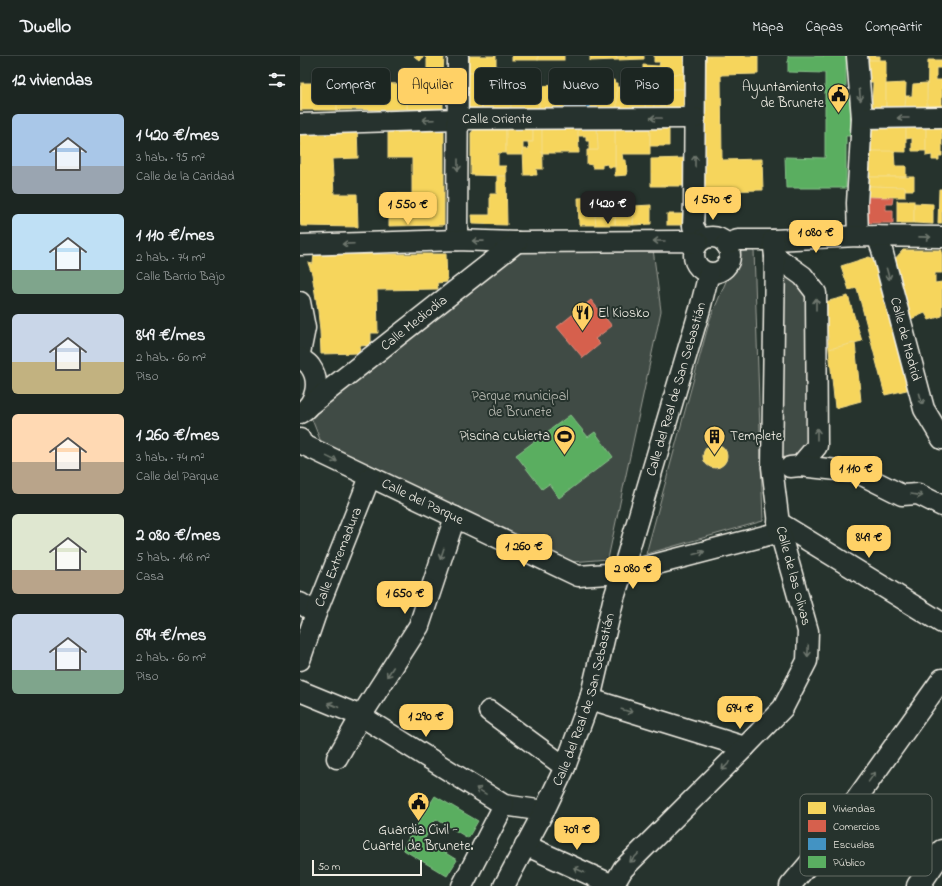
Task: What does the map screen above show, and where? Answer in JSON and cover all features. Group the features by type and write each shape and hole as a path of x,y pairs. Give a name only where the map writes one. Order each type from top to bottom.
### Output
{"highway":[{"path":"932,866 942,851"},
{"path":"918,886 925,876"}],"street":[{"path":"457,240 458,56"},
{"path":"695,56 693,226 700,241"},
{"name":"Calle de Madrid","path":"857,56 862,118 857,203 868,236 882,250 924,409 942,439"},
{"path":"862,118 942,117"},
{"name":"Calle Oriente","path":"300,124 458,119 695,118"},
{"path":"726,244 738,240 774,248 868,236 942,237"},
{"path":"300,245 457,240 517,242 700,241 708,237 715,237 726,244 729,251 727,264 722,269 709,273 703,271 698,266 694,255 695,248 700,241"},
{"name":"Calle Mediodía","path":"305,409 517,242"},
{"path":"774,248 803,276 816,293 817,446 800,466"},
{"name":"Calle de las Olivas","path":"614,886 622,869 783,708 807,661 808,631 779,527 772,467 774,248"},
{"name":"Calle del Real de San Sebastián","path":"504,886 565,768 590,699 613,601 709,273"},
{"path":"300,302 305,328 300,353"},
{"path":"300,358 310,366 316,378 316,392 305,409"},
{"name":"Calle del Parque","path":"300,439 302,444 578,576 622,573 779,527"},
{"path":"772,467 800,466 856,472 902,494 918,494 942,506"},
{"name":"Calle Extremadura","path":"300,660 308,608 370,477"},
{"path":"337,758 361,716 418,626 455,517"},
{"path":"779,527 942,623"},
{"path":"860,794 942,679"},
{"path":"300,691 361,716 504,805 544,811"},
{"path":"590,699 745,747"},
{"path":"489,711 565,768"},
{"path":"462,886 504,805"},
{"path":"525,845 614,886"},
{"path":"790,886 800,874"}],"green space":[{"name":"Parque municipal de Brunete","path":"525,248 653,249 661,311 608,559 572,562 321,442 311,417"},
{"path":"754,250 763,521 646,554 710,319 727,279 739,264 737,252"},
{"path":"775,256 816,293 817,446 800,466 772,467"}],"building: Viviendas":[{"path":"414,56 424,56 420,61"},
{"path":"424,56 444,56 443,68 427,68 427,59"},
{"path":"469,56 496,56 496,68 475,68 475,73 469,73"},
{"path":"512,56 538,56 538,60 512,60"},
{"path":"538,56 564,56 564,60 538,60"},
{"path":"590,56 617,56 617,60 590,61"},
{"path":"617,56 644,56 644,59 617,60"},
{"path":"654,56 685,56 685,74 673,74 673,68 643,68 643,65 659,66 660,62 654,62"},
{"path":"700,56 758,56 758,74 721,75 722,160 762,159 763,190 702,191"},
{"path":"861,56 880,56 880,60 865,60"},
{"path":"867,60 886,60 886,110 872,110 873,82 867,82"},
{"path":"928,60 942,60 942,68 936,68 936,80 942,80 942,109 927,110"},
{"path":"469,73 475,73 475,104 511,104 511,110 469,110"},
{"path":"673,74 685,74 686,89 673,89"},
{"path":"613,80 617,83 617,110 590,109 590,104 613,104"},
{"path":"301,83 312,83 312,104 337,104 337,110 301,110"},
{"path":"906,83 905,109 886,110 886,84"},
{"path":"927,83 927,110 905,109 906,96 912,96 913,84"},
{"path":"390,84 398,84 398,104 407,104 407,109 337,110 337,104 390,104"},
{"path":"301,86 301,110 300,110"},
{"path":"541,86 549,86 549,104 565,104 565,109 539,110 539,104 541,104"},
{"path":"617,87 621,87 621,104 645,104 645,110 617,110"},
{"path":"673,89 686,89 687,110 668,108 668,104 673,104"},
{"path":"407,104 443,104 443,110 407,109"},
{"path":"511,104 539,104 539,110 511,110"},
{"path":"645,104 654,104 654,109 645,110"},
{"path":"654,104 668,104 668,108 654,109"},
{"path":"867,123 906,125 906,152 868,151"},
{"path":"926,124 926,151 912,151 912,138 906,139 906,125"},
{"path":"926,124 942,125 942,156 939,156 939,160 932,160 932,155 926,156"},
{"path":"477,126 506,127 506,153 498,153 498,166 506,166 506,176 471,175 471,133"},
{"path":"615,126 650,127 650,154 622,154 623,160 626,160 627,175 615,176"},
{"path":"615,126 615,167 608,167 607,164 602,165 602,168 593,168 592,165 587,164 587,150 598,150 597,127"},
{"path":"669,126 669,146 650,146 650,127"},
{"path":"357,127 358,158 332,159 334,194 357,194 358,227 301,226 300,129"},
{"path":"444,127 444,225 389,226 389,194 412,194 412,158 388,158 388,128"},
{"path":"506,127 533,127 533,142 523,142 523,155 506,155"},
{"path":"533,127 542,127 543,169 536,169 537,175 524,175 523,149 529,149 528,142 533,142"},
{"path":"542,127 578,127 579,153 542,153"},
{"path":"578,127 597,127 598,150 589,150 589,141 586,141 586,136 578,136"},
{"path":"868,151 894,151 895,166 906,166 906,177 867,177"},
{"path":"687,158 687,186 651,186 651,159"},
{"path":"497,176 506,176 507,225 472,224 471,215 490,215 490,194 497,194"},
{"path":"867,177 914,177 914,190 905,190 905,187 868,186"},
{"path":"868,186 905,187 905,197 867,197"},
{"path":"939,189 942,189 942,223 938,223"},
{"path":"597,197 597,215 595,215 596,225 579,225 578,198"},
{"path":"897,201 914,201 914,223 897,223"},
{"path":"914,203 933,204 933,224 914,223"},
{"path":"651,205 651,224 633,225 634,206"},
{"path":"615,206 634,206 633,225 615,225"},
{"path":"615,214 615,225 596,225 595,215"},
{"path":"667,214 687,214 687,225 667,225"},
{"path":"903,250 942,250 942,273 935,273 935,283 942,282 942,316 929,320 925,313 911,319 893,261"},
{"path":"314,254 446,254 447,282 437,283 438,289 377,290 378,333 371,333 371,345 360,346 359,353 321,354 318,311 312,274 308,263 313,264"},
{"path":"869,257 879,261 911,389 885,395 857,288 849,290 841,266"},
{"path":"848,296 862,341 829,349 825,302"},
{"path":"855,343 861,401 835,408 829,349"},
{"name":"Templete","path":"715,444 723,448 727,456 723,464 715,468 707,464 703,456 707,448"}],"building: Comercios":[{"path":"867,197 893,198 892,204 886,204 886,210 893,210 893,223 870,223 867,220"},
{"name":"El Kiosko","path":"591,300 612,326 595,339 600,344 583,358 557,327"}],"building: Escuelas":[{"path":"565,104 590,104 590,109 565,109"}],"building: Público":[{"name":"Ayuntamiento de Brunete","path":"788,56 846,56 846,95 852,95 852,136 846,136 846,188 786,188 785,157 825,158 825,73 788,72"},
{"name":"Piscina cubierta","path":"570,415 588,437 595,432 613,457 559,498 549,484 542,489 516,455"},
{"path":"435,796 478,821 468,838 436,819 424,840 457,860 447,876 402,849"}],"place":[{"name":"Ayuntamiento de Brunete","path":"839,114"},
{"name":"El Kiosko","path":"582,332"},
{"name":"Piscina cubierta","path":"565,456"},
{"name":"Templete","path":"715,456"},
{"name":"Guardia Civil - Cuartel de Brunete.","path":"418,822"}]}
